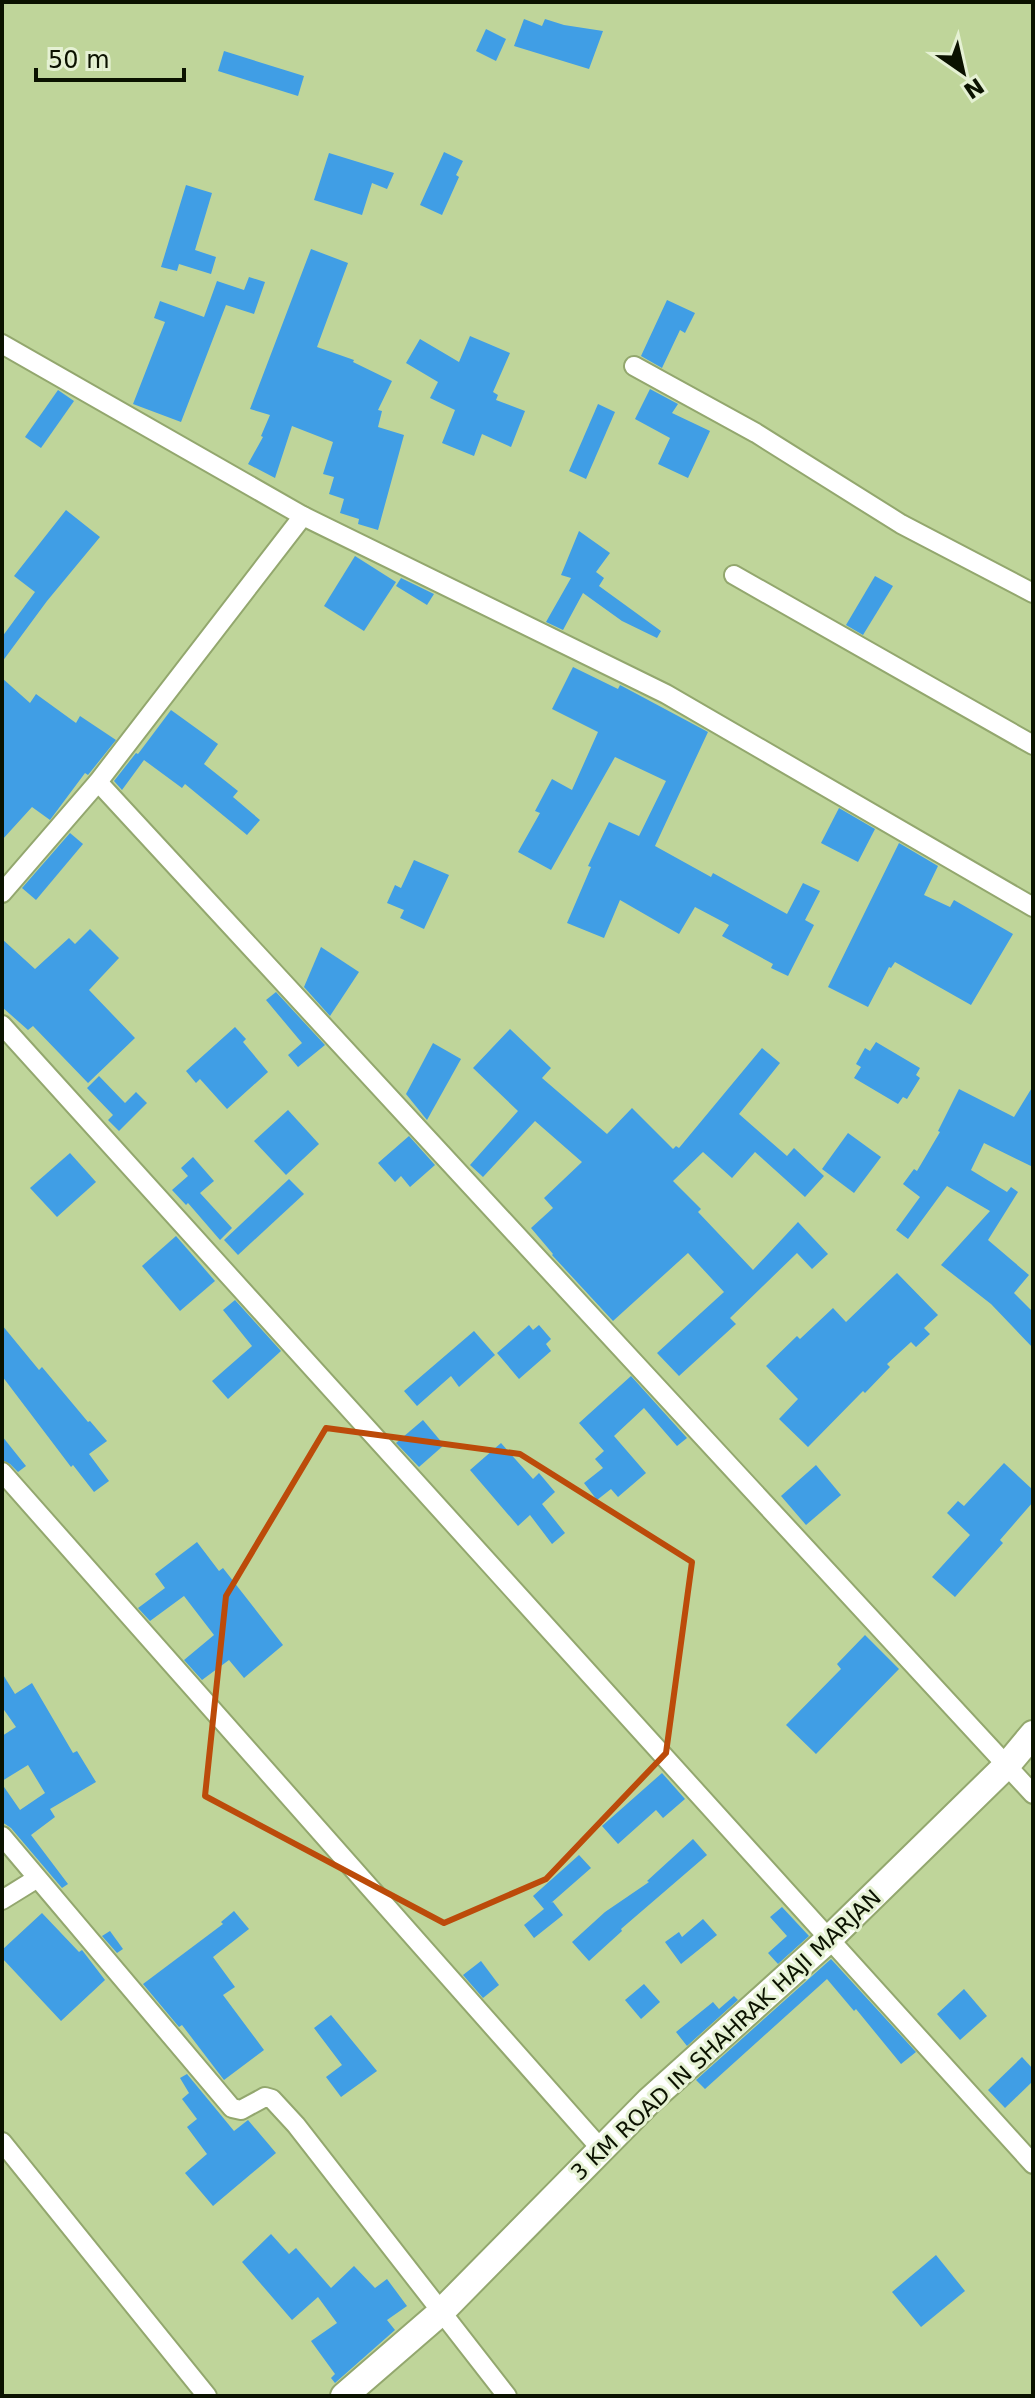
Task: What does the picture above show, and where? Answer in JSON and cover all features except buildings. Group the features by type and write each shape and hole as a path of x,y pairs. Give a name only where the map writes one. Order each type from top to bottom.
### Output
{"street":[{"path":"2,344 303,516 666,694 1033,907"},
{"path":"634,366 756,433 901,524 1033,593"},
{"path":"2,893 98,782 303,516"},
{"path":"734,575 1033,745"},
{"path":"98,782 1033,1794"},
{"path":"2,1025 1033,2164"},
{"path":"2,1472 602,2150"},
{"name":"3 KM ROAD IN SHAHRAK HAJI MARJAN","path":"344,2396 440,2313 649,2101 829,1939 1008,1764 1033,1734"},
{"path":"2,1836 232,2108 241,2110 265,2097 296,2125 507,2396"},
{"path":"2,1900 36,1879"},
{"path":"2,2142 207,2396"}],"highlighted area":[{"path":"326,1428 520,1454 692,1562 666,1753 546,1879 444,1923 205,1796 226,1596"}]}
